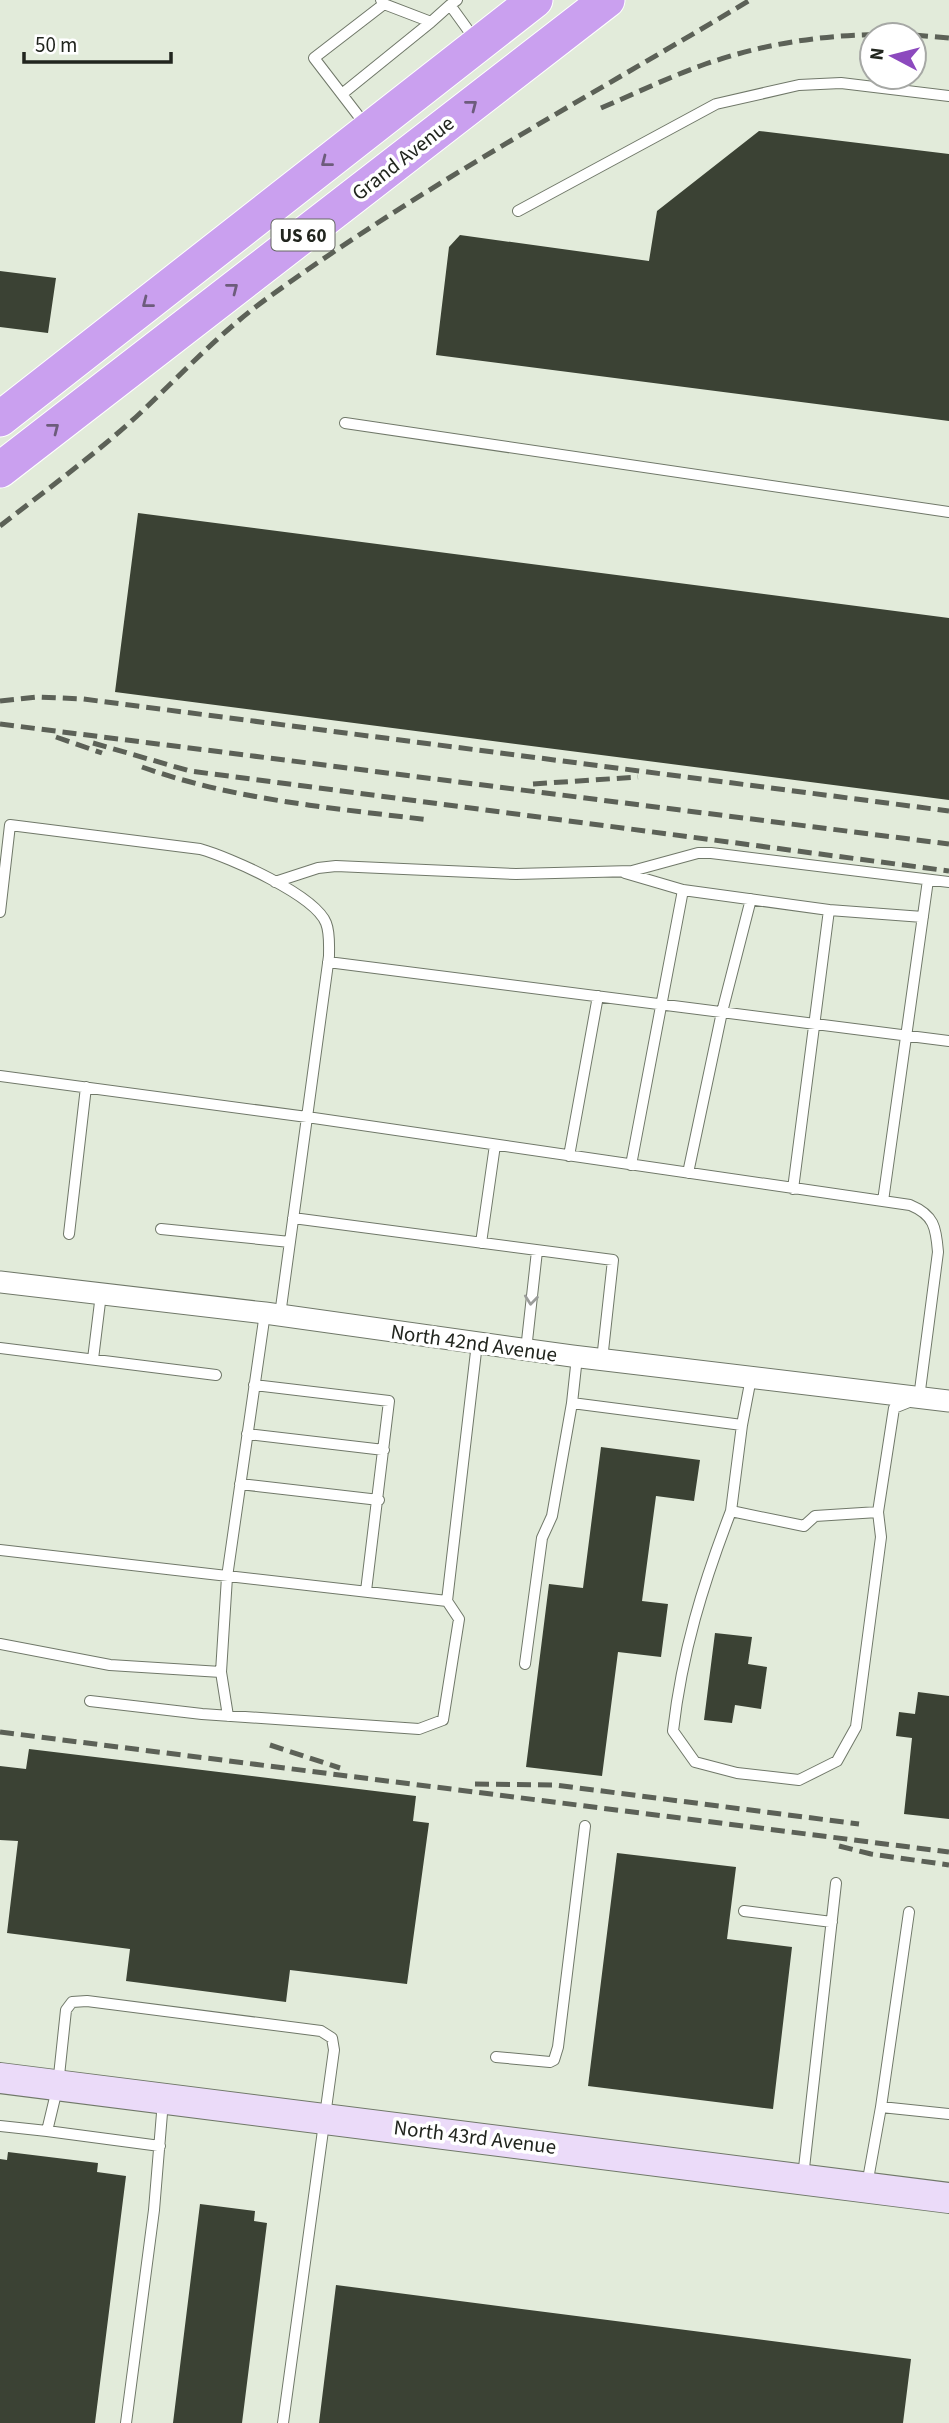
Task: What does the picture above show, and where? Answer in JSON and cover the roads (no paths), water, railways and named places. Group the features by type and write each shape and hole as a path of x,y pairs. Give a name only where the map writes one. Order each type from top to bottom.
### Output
{"highway":[{"name":"Grand Avenue","path":"0,419 535,0"},
{"name":"Grand Avenue","path":"0,470 607,0"}],"main road":[{"name":"North 43rd Avenue","path":"0,2078 949,2198"}],"street":[{"name":"North 42nd Avenue","path":"0,1282 272,1314 577,1357 949,1401"}],"lane":[{"path":"369,129 314,58 383,2 431,22"},
{"path":"342,94 453,3 478,44"},
{"path":"518,211 716,104 799,85 841,83 949,96"},
{"path":"345,423 949,512"},
{"path":"0,912 5,825 200,849 233,860 298,895 326,921 330,938 328,962 290,1242 254,1385 227,1577 220,1672 228,1716"},
{"path":"275,882 318,868 336,866 516,874 620,871 645,869 688,855 711,853 949,883"},
{"path":"620,871 683,890 829,910 923,917"},
{"path":"883,1201 928,880"},
{"path":"631,1165 683,890"},
{"path":"688,1173 722,1012 751,899"},
{"path":"793,1189 829,910"},
{"path":"328,962 949,1041"},
{"path":"569,1156 598,996"},
{"path":"0,1076 307,1117 910,1205 931,1218 937,1235 938,1252 919,1398 894,1408 878,1512 881,1537 856,1727 837,1761 799,1780 737,1773 695,1762 673,1731 678,1689 703,1585 731,1511 751,1378"},
{"path":"69,1234 86,1087"},
{"path":"481,1243 495,1145"},
{"path":"293,1218 612,1260 602,1360"},
{"path":"161,1229 290,1242"},
{"path":"526,1350 537,1251"},
{"path":"93,1359 101,1294"},
{"path":"90,1701 228,1716 419,1729 443,1720 459,1619 447,1601 477,1343"},
{"path":"0,1348 216,1375"},
{"path":"525,1664 542,1538 552,1516 572,1403 577,1357"},
{"path":"254,1385 389,1401 366,1591"},
{"path":"572,1403 742,1425"},
{"path":"247,1434 384,1450"},
{"path":"240,1484 379,1500"},
{"path":"731,1511 804,1526 815,1516 878,1512"},
{"path":"0,1550 447,1601"},
{"path":"0,1644 110,1665 220,1672"},
{"path":"496,2057 550,2062 554,2060 558,2047 585,1826"},
{"path":"803,2180 836,1883"},
{"path":"744,1911 832,1922"},
{"path":"866,2188 881,2107 909,1912"},
{"path":"47,2131 58,2085 65,2010 72,2002 87,2001 321,2031 332,2038 334,2050 283,2423"},
{"path":"126,2423 154,2210 164,2099"},
{"path":"881,2107 949,2115"},
{"path":"0,2126 160,2146"}],"railway":[{"path":"0,526 120,431 251,311 327,256 506,143 750,0"},
{"path":"601,108 726,57 778,44 858,35"},
{"path":"928,36 949,38"},
{"path":"0,701 38,697 83,699 949,811"},
{"path":"0,724 949,844"},
{"path":"56,737 102,753"},
{"path":"93,743 190,771 949,871"},
{"path":"142,767 212,788 248,795 429,820"},
{"path":"533,784 638,777"},
{"path":"0,1732 949,1852"},
{"path":"270,1745 340,1768"},
{"path":"475,1784 555,1785 859,1824"},
{"path":"839,1846 871,1854 949,1865"}]}
